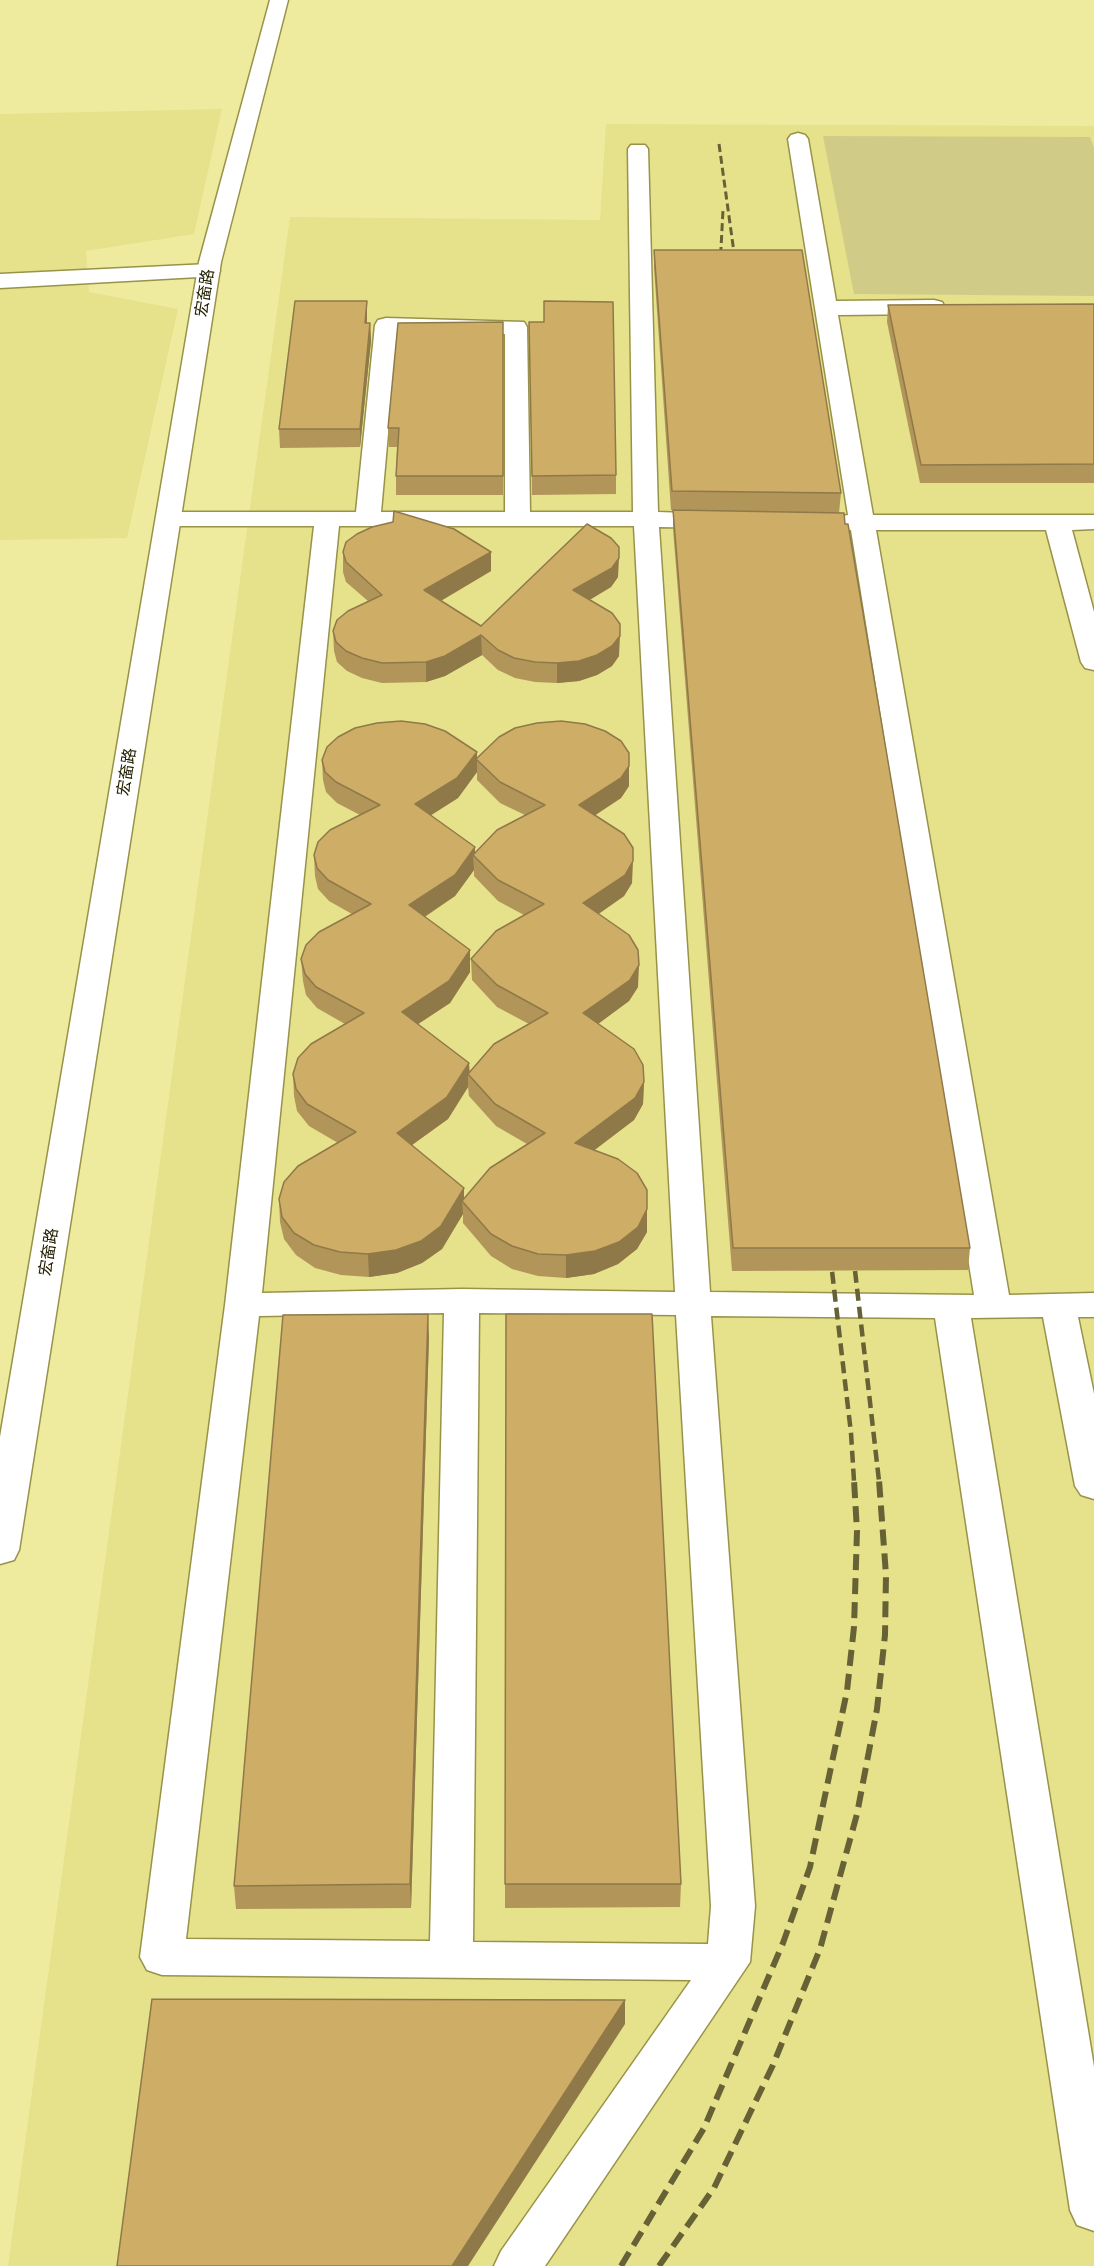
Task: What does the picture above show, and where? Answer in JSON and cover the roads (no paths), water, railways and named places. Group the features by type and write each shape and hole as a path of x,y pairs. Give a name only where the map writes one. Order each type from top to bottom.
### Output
{"street":[{"name":"宏奤路","path":"0,1550 209,271 279,0"},
{"path":"798,139 993,1306"},
{"path":"518,2266 728,1962 733,1906 693,1304 646,519 638,149"},
{"path":"0,281 209,271"},
{"path":"828,308 955,307"},
{"path":"368,519 386,325 516,327 518,519"},
{"path":"168,519 646,519 746,522"},
{"path":"327,519 243,1305 162,1957 728,1962"},
{"path":"1057,522 1094,662"},
{"path":"814,523 1094,522"},
{"path":"451,1960 462,1301"},
{"path":"243,1305 462,1301 951,1307 1094,1305"},
{"path":"1058,1305 1094,1486"},
{"path":"951,1307 1094,2210"}],"railway":[{"path":"719,144 736,267"},
{"path":"720,267 723,210"},
{"path":"853,1253 879,1481"},
{"path":"830,1254 851,1433 854,1481"},
{"path":"621,2266 704,2128 783,1943 810,1867 847,1691 854,1627 857,1531 854,1480"},
{"path":"659,2266 714,2188 773,2065 820,1949 857,1814 877,1709 885,1635 886,1575 879,1480"}]}
